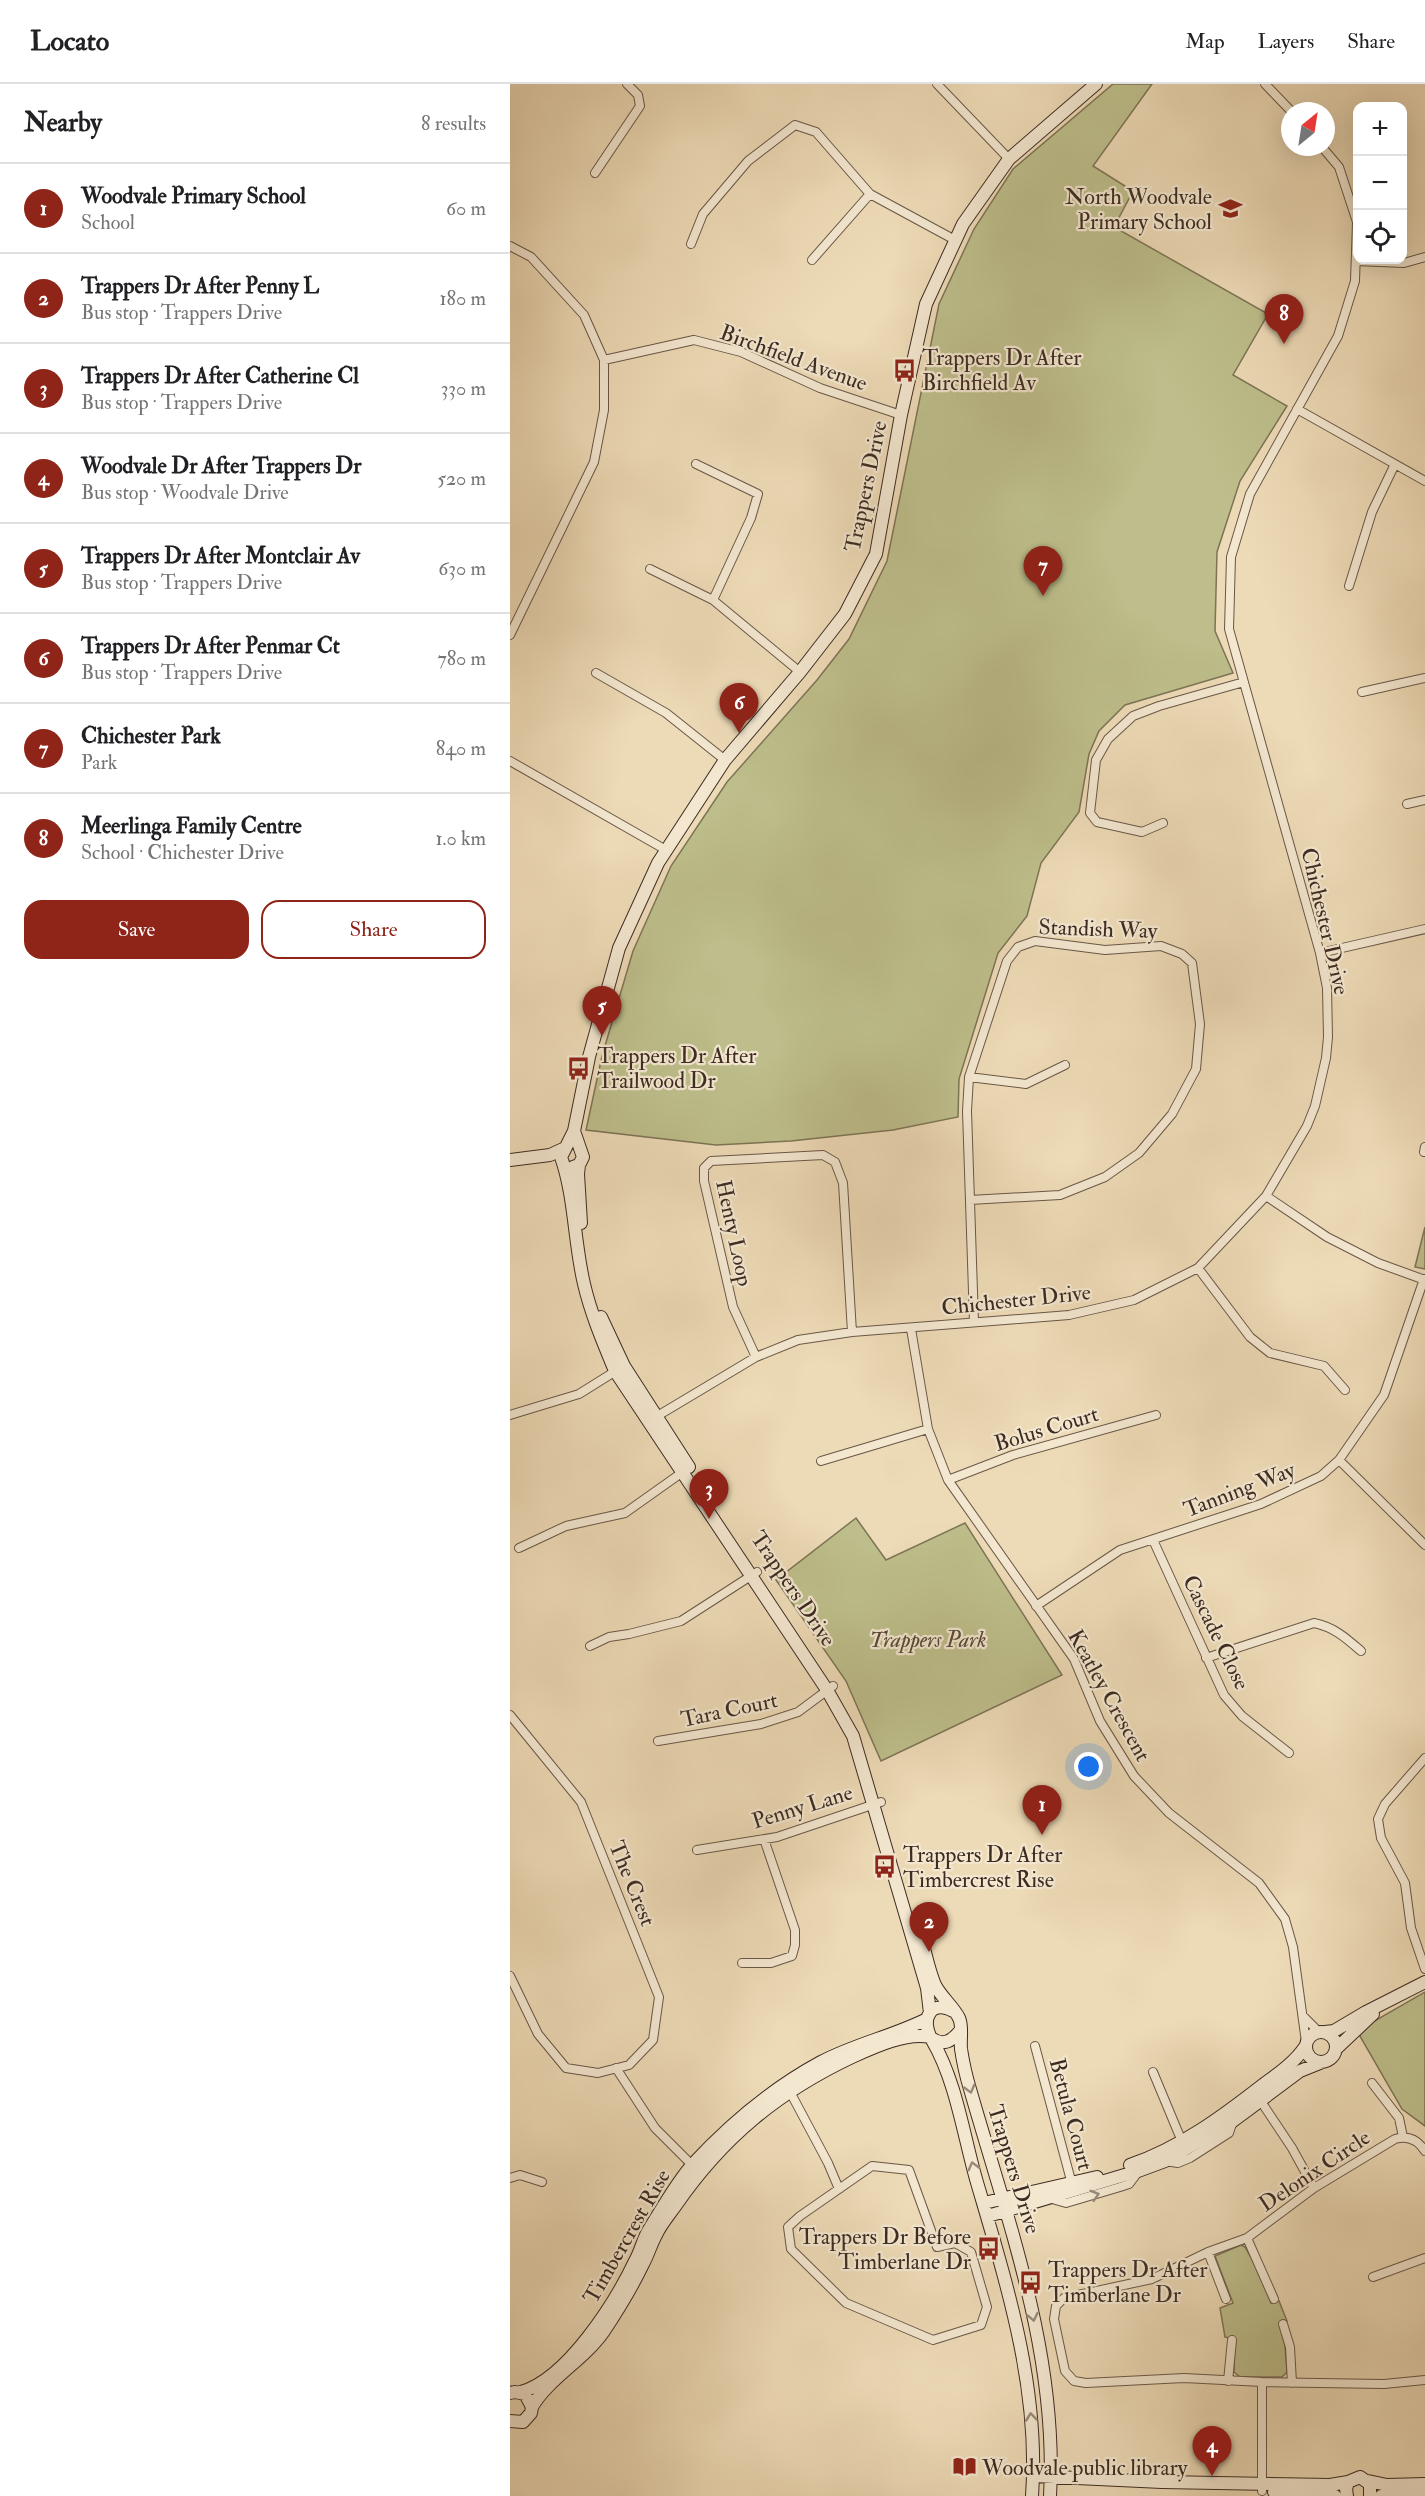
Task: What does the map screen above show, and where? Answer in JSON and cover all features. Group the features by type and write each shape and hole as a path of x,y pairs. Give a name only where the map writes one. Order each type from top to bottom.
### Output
{"main road":[{"name":"Trappers Drive","path":"928,2016 927,1988 859,1732 620,1369 594,1318 584,1283 565,1155 574,1131 589,1057 619,948 658,862 725,760 800,672 845,614 876,554 901,415 926,304 955,240 963,224 1009,159 1096,84"},
{"path":"510,1160 565,1155 581,1149 574,1131"},
{"name":"Trappers Drive","path":"581,1149 583,1157 578,1174 582,1230 591,1281 620,1369"},
{"path":"565,1155 570,1167 579,1165"},
{"name":"Trappers Drive","path":"877,1802 936,1985 953,2011"},
{"path":"988,2216 1046,2200 1099,2176 1184,2146 1233,2121 1299,2057 1311,2035 1334,2031 1365,2012 1425,1982"},
{"path":"984,2203 1073,2187 1138,2171 1165,2161 1257,2096 1300,2071 1329,2061 1336,2049 1363,2022 1395,1997"},
{"path":"941,2008 953,2011 960,2020 960,2031 953,2040 937,2042 931,2038 926,2026 928,2016 941,2008"},
{"name":"Timbercrest Rise","path":"515,2392 534,2388 558,2368 596,2328 636,2261 648,2231 696,2168 753,2108 843,2052 928,2016"},
{"name":"Trappers Drive","path":"960,2031 968,2082 1028,2290 1044,2366 1051,2435 1051,2485"},
{"path":"1322,2032 1335,2041 1336,2049"},
{"name":"Timbercrest Rise","path":"788,2087 867,2051 918,2034 931,2038"},
{"name":"Trappers Drive","path":"931,2038 944,2065 1009,2292 1025,2367 1034,2445 1033,2485"},
{"path":"1306,2044 1311,2060 1320,2063"},
{"name":"Timbercrest Rise","path":"511,2422 518,2423 528,2419 539,2396 576,2363 603,2333 643,2265 656,2235 696,2168"},
{"path":"515,2392 529,2398 532,2407"},
{"path":"1033,2485 1262,2488 1330,2485 1360,2477 1387,2485 1425,2484"},
{"path":"1368,2481 1372,2488 1370,2496"},
{"path":"1347,2496 1348,2482"},
{"path":"1262,2488 1335,2496"},
{"path":"1381,2496 1425,2492"}],"street":[{"path":"596,173 640,106 638,95 627,84"},
{"path":"937,84 1009,159"},
{"path":"1265,84 1282,102"},
{"path":"691,244 703,214 748,160 795,125 816,132 870,194 955,240"},
{"name":"Chichester Drive","path":"1330,156 1339,167 1353,210"},
{"path":"812,260 870,194"},
{"path":"510,246 531,257 584,315 604,360 604,410 594,462 510,635"},
{"path":"1407,262 1425,257"},
{"name":"Chichester Drive","path":"653,1419 756,1357 798,1340 852,1332 1069,1315 1134,1300 1198,1268 1266,1196 1307,1126 1321,1086 1329,1016 1327,988 1320,953 1229,629 1231,557 1250,494 1338,336 1355,281 1356,264"},
{"name":"Birchfield Avenue","path":"604,360 694,340 741,352 820,388 901,415"},
{"path":"1297,409 1425,481"},
{"path":"696,464 758,494 751,519 713,600"},
{"path":"1349,586 1372,512 1395,464"},
{"path":"650,569 713,600 800,672"},
{"path":"596,673 666,713 725,760"},
{"path":"1362,692 1425,678"},
{"path":"1163,823 1142,832 1096,822 1090,813 1096,760 1108,739 1133,716 1159,706 1245,682"},
{"path":"510,761 666,850"},
{"path":"1407,804 1425,800"},
{"path":"1320,953 1425,929"},
{"name":"Standish Way","path":"970,1200 1060,1195 1105,1177 1139,1153 1172,1114 1196,1068 1200,1024 1192,963 1182,954 1161,946 1105,950 1035,940 1018,947 1007,961 969,1077 967,1111 974,1322"},
{"path":"969,1077 1026,1084 1065,1065"},
{"name":"Henty Loop","path":"756,1357 733,1307 704,1181 704,1168 711,1161 823,1155 835,1162 843,1183 852,1332"},
{"path":"1266,1196 1327,1237 1378,1263 1424,1280"},
{"path":"1198,1268 1250,1337 1270,1353 1324,1366 1345,1390"},
{"name":"Tanning Way","path":"1036,1606 1120,1550 1261,1504 1321,1476 1339,1460 1384,1395 1424,1280"},
{"name":"Keatley Crescent","path":"910,1329 928,1429 948,1480 1074,1659 1100,1721 1134,1776 1169,1813 1259,1883 1279,1908 1290,1931 1306,2044"},
{"path":"510,1415 579,1394 620,1369"},
{"name":"Bolus Court","path":"948,1480 1013,1455 1156,1415"},
{"path":"821,1461 928,1429"},
{"path":"1339,1460 1423,1540"},
{"path":"519,1548 566,1526 625,1513 686,1470"},
{"name":"Cascade Close","path":"1153,1540 1224,1695 1242,1716 1289,1753"},
{"path":"590,1646 609,1637 681,1621 754,1574"},
{"path":"1206,1659 1314,1623 1327,1626 1342,1634 1361,1652"},
{"name":"Tara Court","path":"658,1741 761,1724 798,1712 830,1688"},
{"name":"The Crest","path":"510,1715 581,1802 659,1997 653,2040 629,2065 598,2073 566,2068 538,2034 510,1976"},
{"path":"1425,1758 1385,1804 1378,1819 1381,1838 1405,1883 1411,1928 1425,1969"},
{"name":"Penny Lane","path":"697,1850 777,1837 877,1802"},
{"path":"742,1964 771,1963 792,1956 795,1945 795,1930 764,1839"},
{"path":"1301,2014 1322,2032"},
{"name":"Betula Court","path":"1035,2046 1073,2187"},
{"path":"616,2068 655,2128 696,2168"},
{"path":"1153,2072 1184,2146"},
{"name":"Delonix Circle","path":"1372,2083 1399,2118 1403,2137"},
{"path":"788,2087 839,2189"},
{"path":"1257,2096 1292,2148 1314,2188"},
{"path":"1165,2161 1178,2163 1190,2158 1229,2133 1233,2121"},
{"name":"Delonix Circle","path":"1425,2151 1419,2143 1403,2137 1388,2142 1314,2188 1247,2238 1208,2252 1152,2279 1064,2298 1056,2306 1054,2319 1065,2371 1074,2381 1086,2384 1184,2378 1384,2384 1425,2380"},
{"path":"872,2166 909,2170 937,2247 955,2242 971,2252 987,2307 981,2325 933,2340 846,2303 791,2250 789,2227 800,2216 839,2189 872,2166"},
{"path":"1046,2200 1055,2199 1066,2203 1129,2184 1138,2171"},
{"path":"510,2178 520,2175 542,2182"},
{"name":"Delonix Circle","path":"1247,2238 1274,2299"},
{"path":"1208,2252 1226,2299"},
{"path":"1373,2277 1425,2258"},
{"path":"1283,2324 1290,2347 1292,2383"},
{"path":"1228,2381 1232,2340"},
{"path":"1262,2382 1262,2488"}],"green space":[{"path":"1113,84 1152,84 1093,166 1133,191 1114,227 1268,314 1233,375 1287,406 1240,481 1217,552 1215,631 1233,673 1125,705 1099,731 1089,754 1079,812 1041,863 1027,916 998,953 959,1079 958,1117 893,1130 791,1141 716,1145 586,1130 602,1056 633,951 671,866 727,782 817,680 849,639 887,561 939,304 974,229 1013,169"},
{"path":"1425,1227 1425,1269 1415,1267"},
{"name":"Trappers Park","path":"856,1518 886,1560 965,1523 1062,1675 881,1761 846,1681 776,1580"},
{"path":"1425,1992 1425,2126 1402,2109 1357,2031"},
{"path":"1241,2245 1245,2247 1261,2275 1271,2303 1279,2301 1287,2321 1280,2324 1287,2372 1282,2377 1240,2377 1234,2372 1235,2339 1225,2337 1220,2308 1233,2303 1215,2256"}],"place":[{"name":"North Woodvale Primary School","path":"1230,209"},
{"name":"Meerlinga Family Centre","path":"1284,344"},
{"name":"Trappers Dr After Birchfield Av","path":"904,370"},
{"name":"Chichester Park","path":"1043,596"},
{"name":"Trappers Dr After Penmar Ct","path":"739,733"},
{"name":"Trappers Dr After Montclair Av","path":"602,1036"},
{"name":"Trappers Dr After Trailwood Dr","path":"579,1068"},
{"name":"Trappers Dr After Catherine Cl","path":"709,1519"},
{"name":"Woodvale Primary School","path":"1042,1835"},
{"name":"Trappers Dr After Timbercrest Rise","path":"885,1867"},
{"name":"Trappers Dr After Penny L","path":"929,1952"},
{"name":"Trappers Dr Before Timberlane Dr","path":"989,2249"},
{"name":"Trappers Dr After Timberlane Dr","path":"1030,2282"},
{"name":"Woodvale public library","path":"964,2467"},
{"name":"Woodvale Dr After Trappers Dr","path":"1212,2476"}]}
